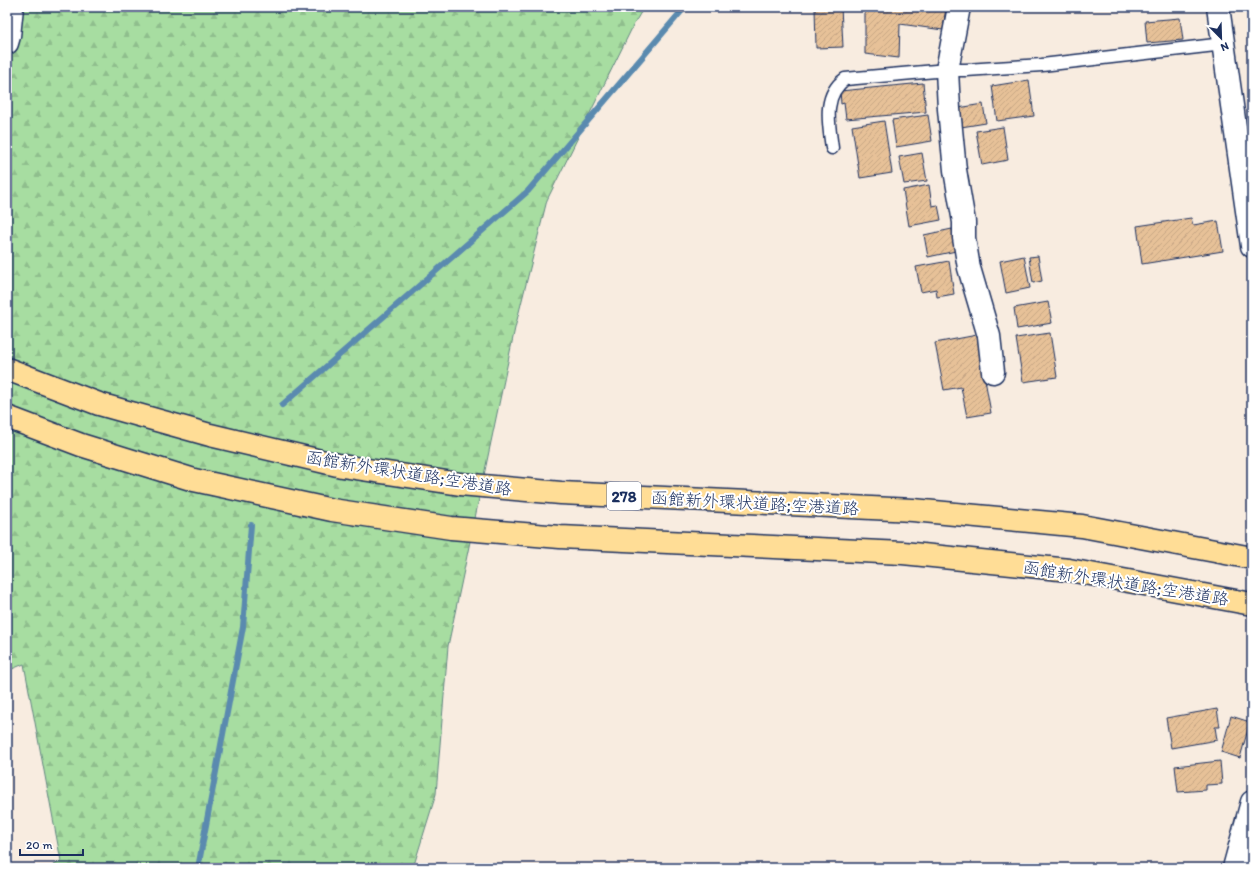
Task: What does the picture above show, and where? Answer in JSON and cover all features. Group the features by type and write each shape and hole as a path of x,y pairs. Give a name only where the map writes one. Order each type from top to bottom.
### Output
{"highway":[{"name":"函館新外環状道路;空港道路","path":"7,369 99,404 218,437 350,468 460,484 561,493 913,510 1082,526 1252,558"},
{"name":"函館新外環状道路;空港道路","path":"7,417 81,445 194,480 332,510 451,528 553,536 903,553 1069,570 1252,604"}],"street":[{"path":"7,43 12,7"},
{"path":"959,7 947,70 948,109 969,268 989,336 993,372"},
{"path":"1218,7 1252,246"},
{"path":"1234,868 1252,802"}],"lane":[{"path":"832,148 827,113 834,91 845,79 947,70 1042,65 1224,44"}],"green space":[{"path":"13,7 644,7 634,24 547,200 515,328 448,646 436,794 413,868 49,868 61,861 24,664 7,671 7,16"}],"building":[{"path":"815,7 841,7 843,47 816,48"},
{"path":"865,7 946,7 943,30 900,24 899,58 865,54"},
{"path":"1180,18 1183,40 1147,43 1145,21"},
{"path":"1029,80 1034,116 997,121 992,86"},
{"path":"923,83 926,112 846,119 844,103 841,104 840,91"},
{"path":"983,104 986,123 961,127 958,108"},
{"path":"928,115 932,141 896,147 892,120"},
{"path":"884,121 892,173 860,178 852,126"},
{"path":"1003,127 1008,160 982,165 976,131"},
{"path":"922,153 927,181 904,184 899,157"},
{"path":"929,185 932,206 938,205 941,220 909,226 903,190"},
{"path":"1191,218 1193,225 1218,221 1223,251 1142,264 1137,226"},
{"path":"952,229 956,251 928,257 924,235"},
{"path":"1024,256 1030,288 1006,293 1000,261"},
{"path":"1038,256 1042,281 1033,283 1029,257"},
{"path":"949,261 954,294 937,297 936,289 921,292 916,267"},
{"path":"1048,302 1052,323 1017,329 1014,308"},
{"path":"1050,333 1057,377 1023,382 1016,338"},
{"path":"977,335 991,413 967,417 961,387 944,390 935,343"},
{"path":"1217,709 1220,727 1215,727 1217,740 1171,748 1166,718"},
{"path":"1231,716 1250,722 1240,758 1221,752"},
{"path":"1220,761 1222,784 1206,785 1206,790 1178,792 1175,766"}],"waterway":[{"path":"282,405 528,191 685,7"},
{"path":"198,868 243,627 251,525"}]}
